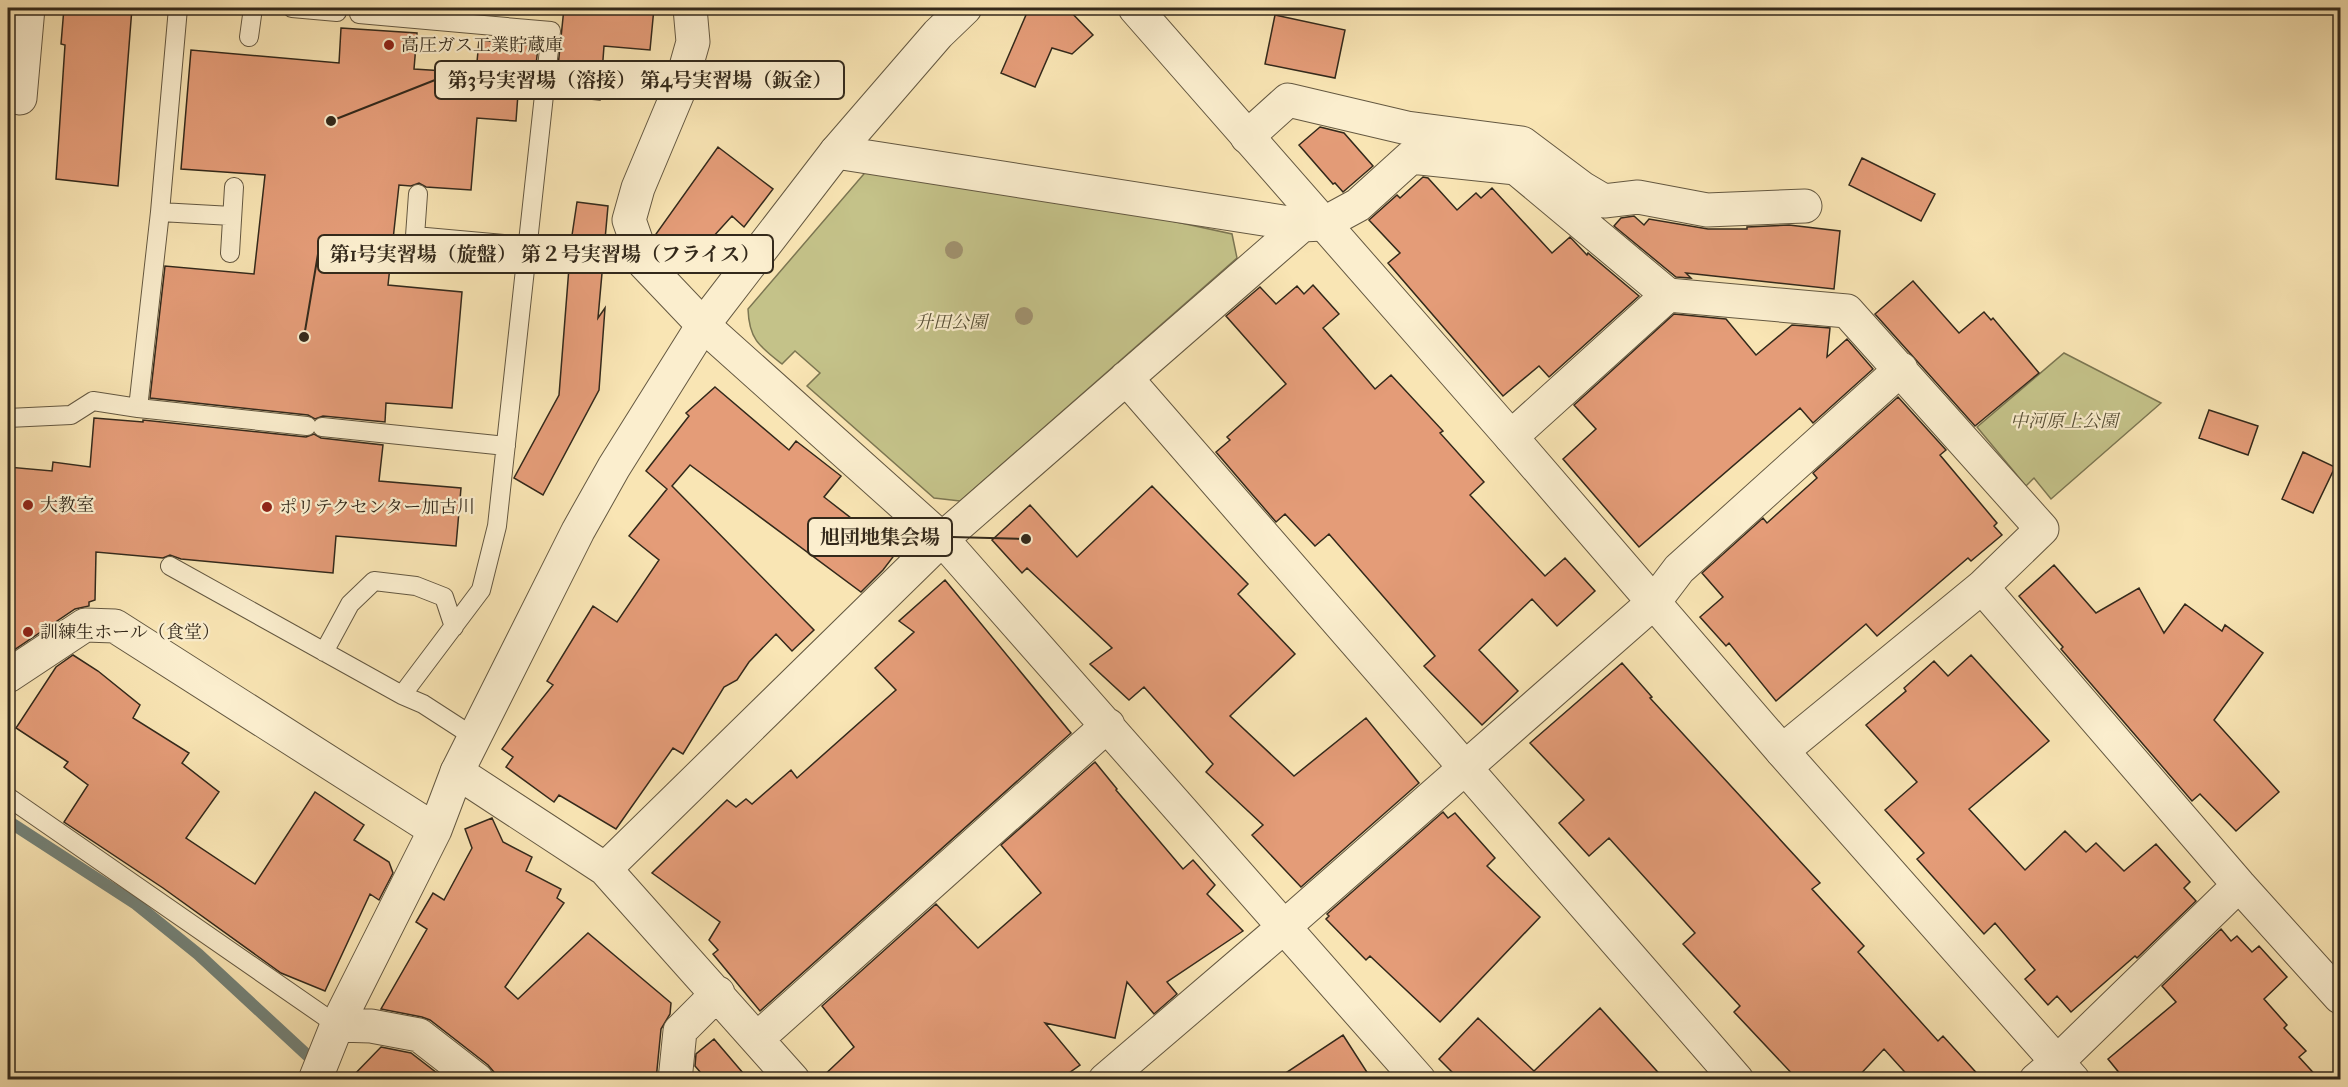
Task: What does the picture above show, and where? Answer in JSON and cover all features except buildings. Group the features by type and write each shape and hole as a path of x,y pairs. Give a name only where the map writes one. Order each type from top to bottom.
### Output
{"street":[{"path":"8,96 20,98 28,8"},
{"path":"690,8 693,42 681,88 628,220 644,263 703,325 942,539 1419,1080"},
{"path":"315,1080 337,1025 435,830 457,772 603,486 703,325 836,152 938,34 965,8"},
{"path":"1135,8 1247,137 1312,224 1511,436 1782,751 2055,1074 2239,885"},
{"path":"1247,137 1288,100 1407,128 1522,142 1582,188 1604,201 1638,197 1707,210 1805,206"},
{"path":"836,152 1312,224"},
{"path":"605,869 942,539 1125,378 1312,224 1358,205 1411,157 1516,168 1668,295 1847,311 1902,369 2042,529 1982,587 1782,751"},
{"path":"1511,436 1668,295"},
{"path":"1107,1079 1654,602 1679,569 1902,369"},
{"path":"1125,378 1737,1080"},
{"path":"1982,587 2239,885 2340,997"},
{"path":"8,676 86,625 115,626 435,830"},
{"path":"758,1038 1108,725"},
{"path":"457,772 605,869 758,1038 793,1080"},
{"path":"675,1080 680,1031 717,993"},
{"path":"337,1025 371,1026 419,1035 477,1080"}],"lane":[{"path":"138,408 160,212 178,8"},
{"path":"249,37 253,8"},
{"path":"292,8 337,12"},
{"path":"359,14 551,31 497,526 481,590 402,695"},
{"path":"230,253 234,187"},
{"path":"418,194 415,236 527,246"},
{"path":"160,212 232,216"},
{"path":"8,418 71,415 93,401 138,408 506,446"},
{"path":"170,567 402,695 423,704 474,737"},
{"path":"324,652 350,604 374,581 416,586 444,597 454,627"},
{"path":"8,797 337,1025"}],"green space":[{"name":"升田公園","path":"869,168 1056,196 1232,234 1237,258 960,501 934,498 807,386 820,373 795,351 782,364 761,347 750,328 748,309"},
{"name":"中河原上公園","path":"2064,353 2161,403 2051,499 2034,478 2026,486 1977,427"}],"waterway":[{"path":"8,821 136,904 198,954 334,1080"}],"place":[{"name":"高圧ガス工業貯蔵庫","path":"389,45"},
{"name":"第3号実習場（溶接） 第4号実習場（鈑金）","path":"331,121"},
{"name":"第1号実習場（旋盤） 第２号実習場（フライス）","path":"304,337"},
{"name":"大教室","path":"28,505"},
{"name":"ポリテクセンター加古川","path":"267,507"},
{"name":"旭団地集会場","path":"1026,539"},
{"name":"訓練生ホール（食堂）","path":"28,632"}]}
